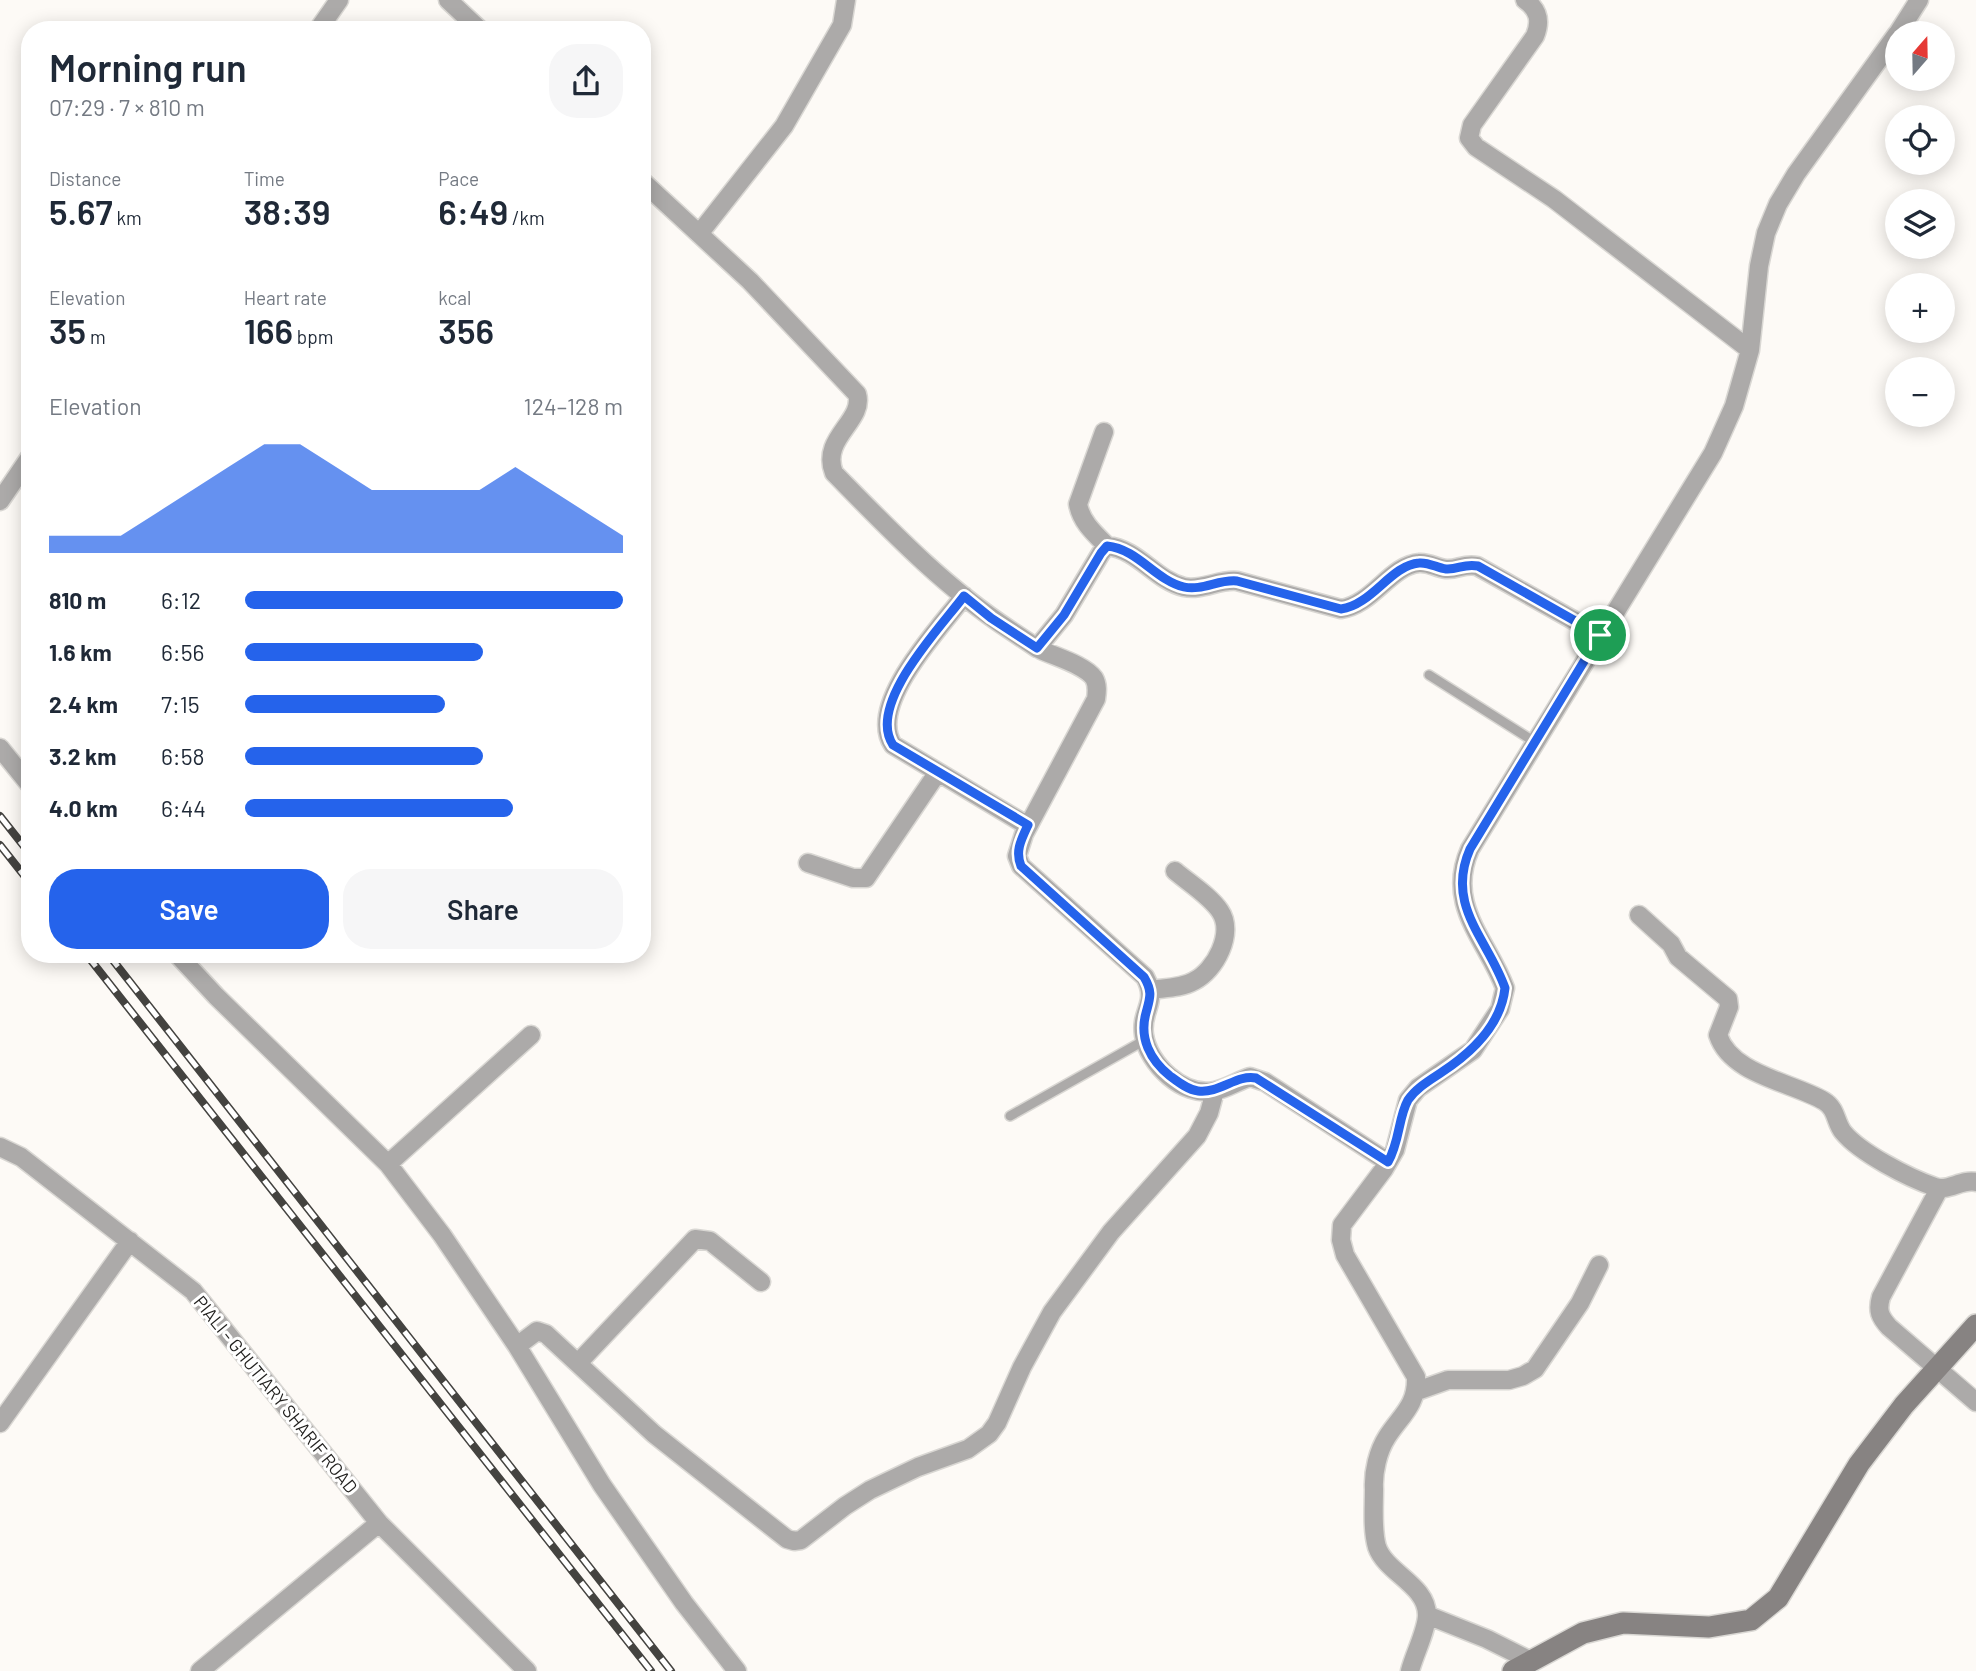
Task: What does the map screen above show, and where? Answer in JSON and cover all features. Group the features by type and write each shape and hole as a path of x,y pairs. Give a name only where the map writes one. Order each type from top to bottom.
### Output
{"main road":[{"path":"1522,1666 1583,1633 1623,1623 1709,1627 1751,1620 1779,1598 1859,1464 1904,1405 1976,1325"}],"street":[{"path":"324,21 339,0"},
{"path":"448,0 470,21"},
{"path":"699,233 783,126 842,25 846,0"},
{"path":"1525,0 1538,13 1540,25 1472,125 1469,138 1476,148 1554,199 1750,350"},
{"path":"1905,21 1919,0"},
{"path":"1410,1671 1427,1615 1424,1603 1415,1590 1378,1549 1373,1485 1377,1461 1385,1440 1412,1404 1417,1391 1416,1377 1345,1255 1341,1240 1342,1225 1395,1150 1408,1100 1418,1088 1473,1050 1500,1009 1505,988 1502,978 1474,931 1466,905 1462,877 1470,849 1713,453 1734,406 1750,350 1759,266 1766,233 1778,204 1796,174 1885,51"},
{"path":"651,189 750,281 851,385 860,401 835,442 830,463 834,473 906,546 991,618 1037,648 1084,669 1094,678 1096,699 1028,825 1017,856 1021,866 1144,977 1151,990 1143,1033 1149,1054 1179,1083 1197,1091 1215,1091 1250,1077 1256,1078 1388,1162"},
{"path":"1104,432 1078,504 1080,513 1107,546 1118,547 1140,559 1182,587 1195,588 1224,579 1341,609 1353,607 1406,566 1426,563 1449,569 1468,564 1478,566 1600,635"},
{"path":"0,501 21,470"},
{"path":"1037,648 1064,615 1107,546"},
{"path":"964,596 909,666 892,701 889,739 893,745 1028,825"},
{"path":"0,748 21,774"},
{"path":"808,863 853,878 866,878 937,772"},
{"path":"1151,990 1192,983 1201,977 1220,950 1225,935 1224,920 1219,910 1175,871"},
{"path":"1639,915 1671,944 1678,957 1728,999 1729,1007 1718,1035 1737,1060 1749,1069 1824,1101 1837,1115 1844,1134 1866,1153 1939,1189 1969,1180 1976,1182"},
{"path":"185,963 388,1164 442,1235 517,1346 602,1485 684,1603 737,1671"},
{"path":"388,1164 531,1035"},
{"path":"517,1346 537,1331 541,1331 654,1434 787,1539 801,1540 870,1490 918,1467 968,1449 989,1434 997,1423 1021,1367 1052,1312 1111,1232 1197,1136 1209,1113 1215,1091"},
{"name":"PIALI - GHUTIARY SHARIF ROAD","path":"0,1147 21,1157 194,1291 383,1528 527,1671"},
{"path":"1939,1189 1878,1307 1881,1318 1889,1327 1976,1402"},
{"path":"578,1363 695,1238 710,1241 761,1282"},
{"path":"0,1423 130,1241"},
{"path":"1417,1391 1448,1380 1509,1380 1535,1369 1580,1303 1599,1265"},
{"path":"200,1671 383,1528"},
{"path":"1427,1615 1487,1639 1522,1666"}],"lane":[{"path":"1429,676 1535,742"},
{"path":"1010,1116 1145,1040"}],"railway":[{"path":"0,816 21,843"},
{"path":"0,845 21,872"},
{"path":"93,963 651,1671"},
{"path":"115,963 671,1671"}],"route":[{"path":"1107,546 1118,547 1140,559 1182,587 1195,588 1224,579 1341,609 1353,607 1406,566 1426,563 1449,569 1468,564 1478,566 1600,635 1470,849 1464,864 1462,877 1466,905 1474,931 1502,978 1504,1000 1473,1050 1418,1088 1408,1100 1395,1150 1388,1162 1256,1078 1250,1077 1215,1091 1197,1091 1179,1083 1164,1071 1149,1054 1143,1033 1145,1014 1151,999 1151,990 1144,977 1021,866 1017,856 1018,848 1028,825 893,745 889,739 892,701 900,683 922,647 964,596 991,618 1037,648 1064,615 1107,546"}]}
